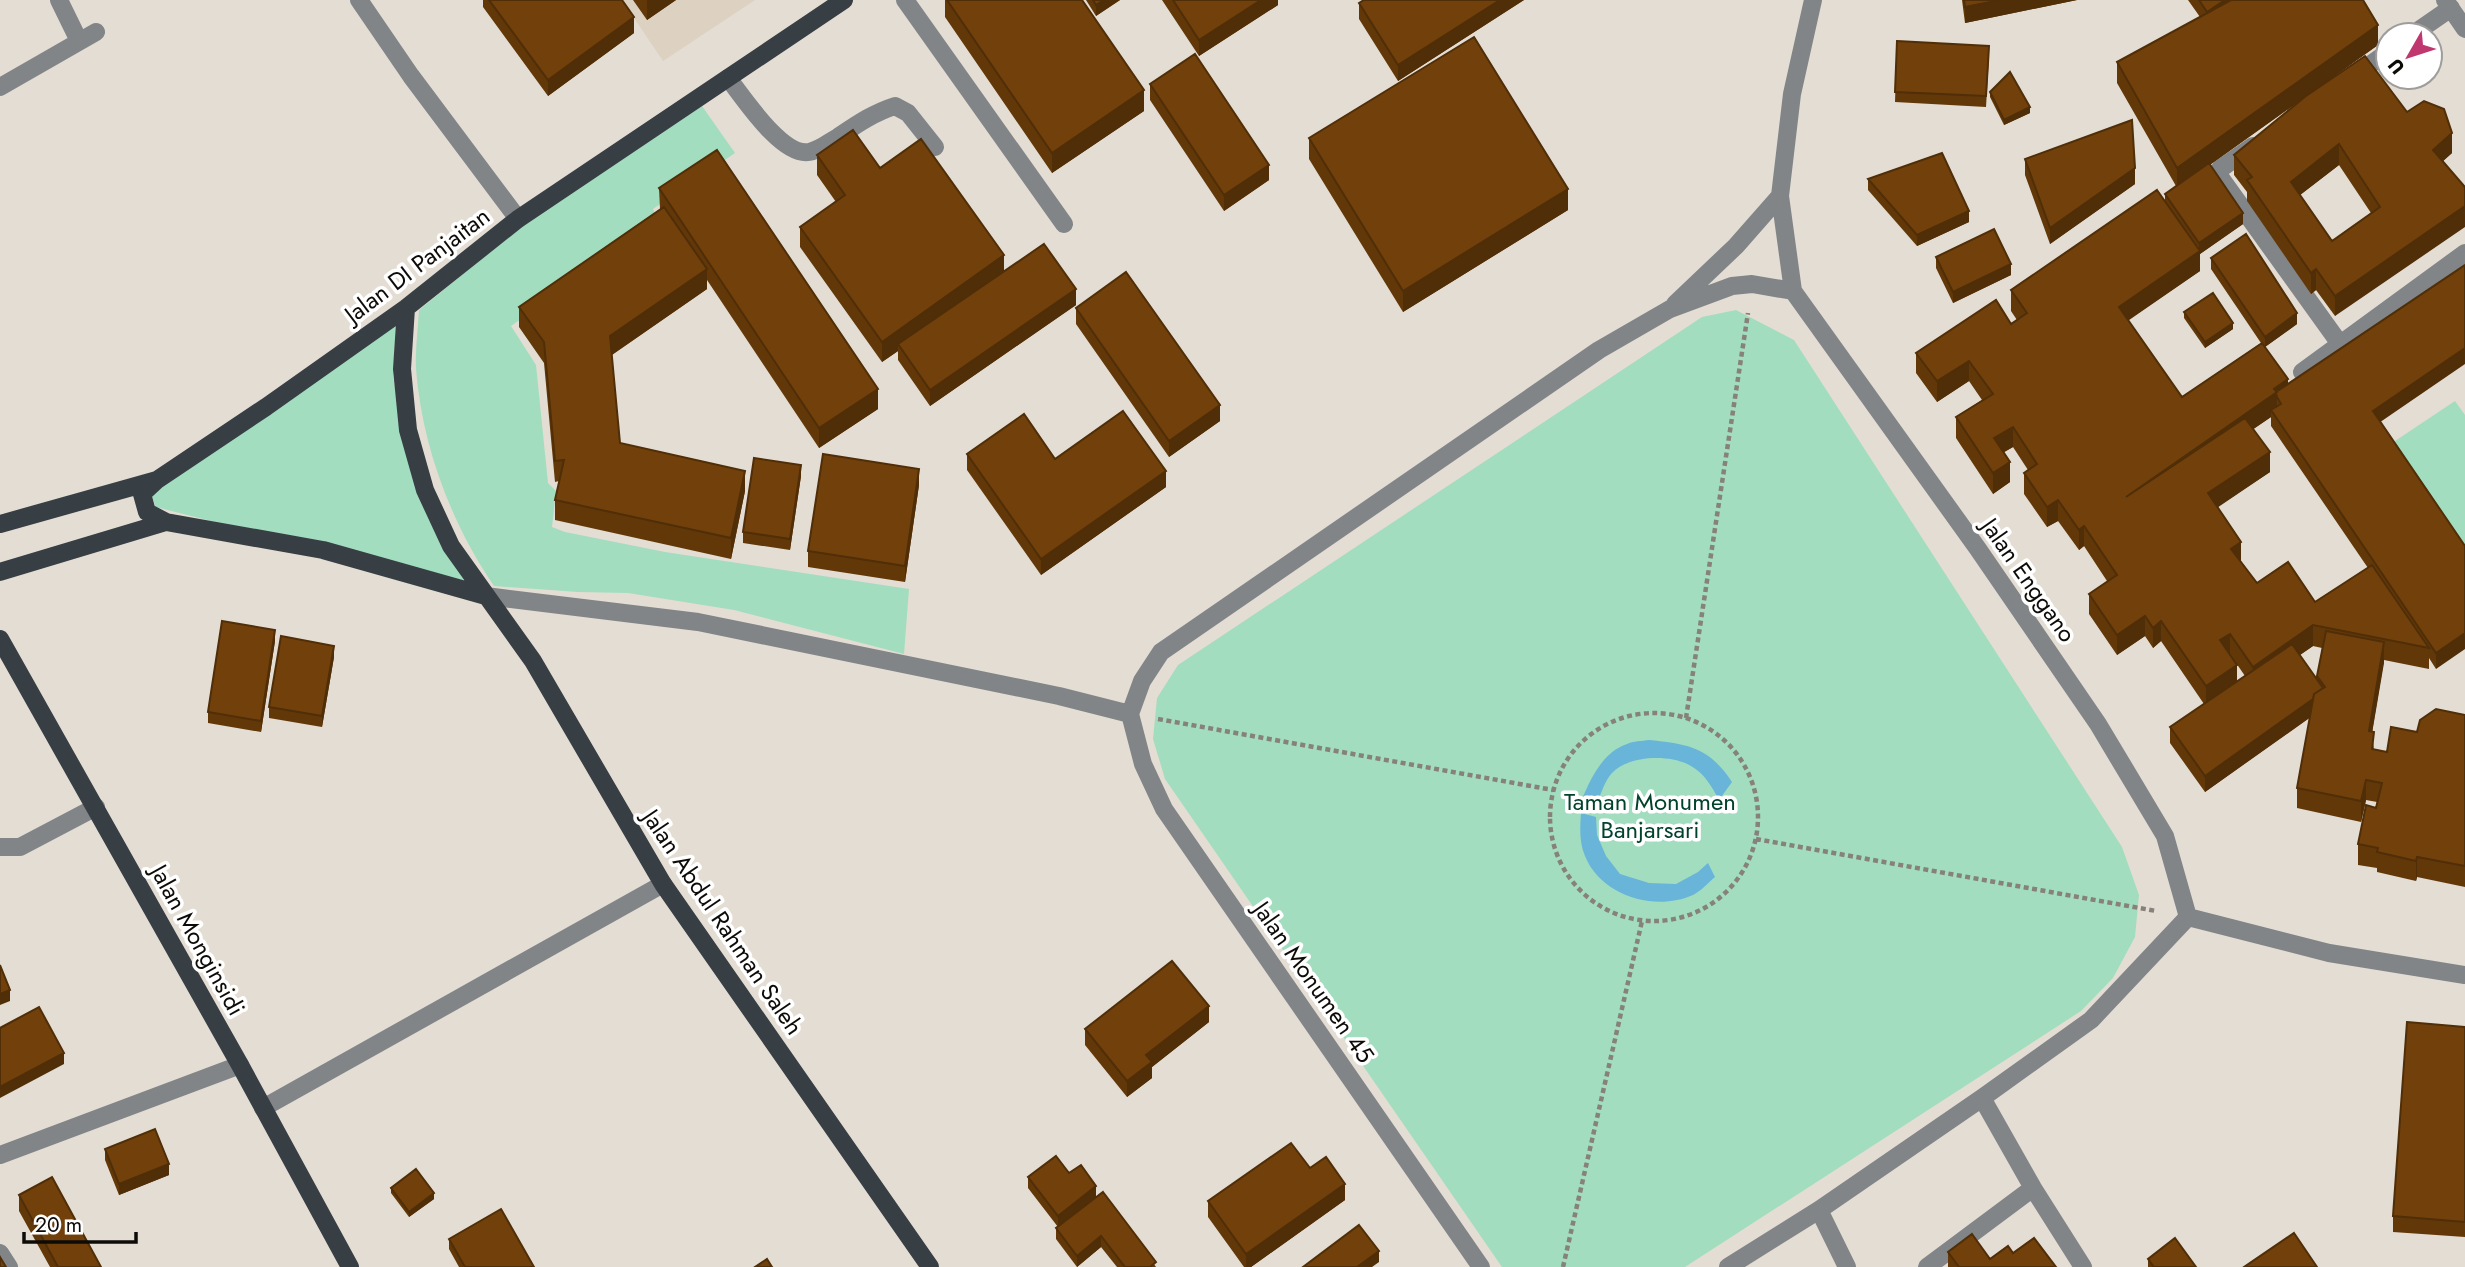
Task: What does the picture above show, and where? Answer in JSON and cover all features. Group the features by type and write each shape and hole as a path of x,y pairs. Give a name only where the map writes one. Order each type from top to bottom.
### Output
{"main road":[{"name":"Jalan DI Panjaitan","path":"0,524 157,480 405,308 518,219 844,0"},
{"name":"Jalan Abdul Rahman Saleh","path":"405,308 402,369 408,430 425,490 451,546 533,661 663,884 930,1267"},
{"path":"157,480 142,494 147,512 166,522 323,550 486,596"},
{"path":"0,572 166,522"},
{"name":"Jalan Monginsidi","path":"0,639 240,1065 350,1267"}],"street":[{"path":"59,0 79,41"},
{"path":"359,0 411,76 518,219"},
{"path":"905,0 1064,224"},
{"path":"486,596 698,622 1059,696 1130,714 1142,681 1161,652 1599,350 1670,309 1732,286 1752,284 1793,291 1780,196 1792,94 1813,0"},
{"path":"2428,21 2448,4 2465,29"},
{"path":"0,87 96,32"},
{"path":"2333,90 2374,62"},
{"path":"728,78 768,129 795,151 807,153 818,149 878,111 895,106 908,113 935,147"},
{"path":"2268,135 2220,169 2220,177 2340,344"},
{"path":"1670,309 1736,246 1780,196"},
{"path":"2302,372 2465,253"},
{"name":"Jalan Enggano","path":"1793,291 1978,549 2098,724 2165,836 2188,917"},
{"name":"Jalan Monumen 45","path":"1130,714 1143,764 1164,809 1481,1267"},
{"path":"0,847 20,847 96,807"},
{"path":"263,1108 663,884"},
{"path":"1728,1267 1819,1210 2091,1020 2188,917 2329,953 2465,975"},
{"path":"0,1155 240,1065"},
{"path":"1982,1098 2033,1188 2083,1267"},
{"path":"1927,1267 2033,1188"},
{"path":"1819,1210 1847,1267"},
{"path":"0,1253 9,1267"}],"path":[{"path":"1686,718 1752,284"},
{"path":"1653,713 1686,718 1714,732 1736,753 1746,770 1751,779 1758,809 1756,839 1746,868 1727,893 1702,911 1672,920 1642,921 1608,910 1579,889 1559,860 1550,825 1553,790 1567,759 1590,735 1620,718 1653,713"},
{"path":"1130,714 1553,790"},
{"path":"1756,839 2188,917"},
{"path":"1563,1267 1642,921"}],"shaded area":[{"path":"622,0 755,0 663,61"}],"green space":[{"path":"702,106 735,153 653,209 660,223 511,326 536,365 548,483 556,491 552,527 665,552 909,589 904,654 734,610 628,593 494,586 465,536 441,483 419,398 416,362 419,310 522,226"},
{"name":"Taman Monumen Banjarsari","path":"1736,310 1794,340 2122,847 2139,895 2135,937 2113,978 2081,1011 1685,1267 1502,1267 1165,779 1153,739 1157,698 1178,665 1702,317"},
{"path":"396,323 393,376 398,406 474,588 156,507 151,495"},
{"path":"2455,401 2465,415 2465,550 2392,443"}],"water":[{"path":"1649,740 1675,743 1706,754 1732,782 1719,800 1696,769 1683,762 1650,758 1619,767 1605,783 1597,803 1582,799 1594,774 1611,753 1629,743"},
{"path":"1581,813 1596,817 1597,835 1606,856 1620,874 1649,883 1676,884 1708,863 1715,877 1693,895 1678,900 1646,901 1616,890 1603,881 1585,856 1581,840"}],"building":[{"path":"489,0 622,0 634,17 548,80"},
{"path":"947,0 1082,0 1144,90 1052,153"},
{"path":"1173,0 1261,0 1199,40"},
{"path":"1364,0 1500,0 1398,65 1359,3"},
{"path":"1964,0 2000,0 1965,7"},
{"path":"2199,0 2225,0 2207,12"},
{"path":"2231,0 2363,0 2376,21 2374,28 2177,168 2117,62"},
{"path":"1474,37 1568,189 1403,291 1309,138"},
{"path":"1897,41 1989,46 1986,96 1895,92"},
{"path":"1195,54 1269,165 1224,195 1150,84"},
{"path":"2365,56 2374,68 2374,91 2391,91 2407,112 2424,101 2444,109 2452,133 2433,150 2465,187 2465,206 2335,296 2316,269 2311,273 2247,180 2252,177 2234,155 2306,96","holes":["2339,144 2380,207 2332,241 2291,182"]},
{"path":"2010,72 2030,107 2004,120 1990,92"},
{"path":"2132,120 2135,168 2050,228 2025,159"},
{"path":"853,130 880,168 921,139 1004,255 882,342 800,227 845,195 817,155"},
{"path":"717,150 878,389 819,428 659,188"},
{"path":"1942,153 1969,211 1917,235 1868,179"},
{"path":"2209,163 2243,213 2199,243 2165,194"},
{"path":"2157,190 2200,251 2119,307 2182,397 2262,343 2288,379 2274,389 2277,392 2126,497 2245,418 2270,452 2208,493 2241,542 2231,549 2257,583 2288,562 2315,602 2372,565 2429,648 2313,625 2253,667 2230,634 2220,640 2237,665 2206,686 2161,621 2153,628 2145,616 2117,635 2089,594 2117,575 2084,526 2079,530 2058,500 2047,507 2024,473 2037,464 2013,427 1994,438 2010,462 1993,473 1956,417 1993,394 1969,361 1937,381 1916,353 1996,300 2011,324 2027,313 2011,290"},
{"path":"664,207 707,269 610,336 620,443 745,471 731,538 555,500 564,460 555,461 544,342 519,307"},
{"path":"1994,229 2011,264 1953,292 1936,257"},
{"path":"2246,234 2297,313 2265,337 2211,258"},
{"path":"1044,244 1076,289 930,390 898,344"},
{"path":"2465,265 2465,348 2373,411 2465,546 2465,633 2436,653 2271,410 2281,404 2276,392"},
{"path":"1126,272 1220,405 1169,441 1076,308"},
{"path":"2213,293 2233,323 2205,342 2184,312"},
{"path":"1123,411 1166,471 1041,559 967,454 1024,414 1055,459"},
{"path":"823,454 919,469 905,566 808,551"},
{"path":"754,458 801,465 790,539 743,532"},
{"path":"222,621 275,630 261,721 208,712"},
{"path":"2326,631 2384,642 2369,731 2374,732 2372,749 2387,752 2391,727 2417,732 2420,720 2436,709 2465,715 2465,866 2417,857 2416,861 2377,852 2378,848 2358,844 2366,805 2376,808 2382,783 2366,780 2361,801 2297,788 2314,694 2325,687 2317,676"},
{"path":"281,636 334,646 322,716 269,707"},
{"path":"2292,644 2323,688 2314,694 2313,699 2205,776 2170,727"},
{"path":"1172,961 1209,1006 1146,1055 1152,1062 1127,1081 1085,1029"},
{"path":"0,965 10,990 0,994"},
{"path":"39,1007 64,1053 0,1087 0,1028"},
{"path":"2407,1022 2465,1027 2465,1222 2393,1216"},
{"path":"155,1129 169,1164 119,1184 105,1149"},
{"path":"1291,1143 1310,1168 1326,1157 1345,1184 1246,1254 1208,1201"},
{"path":"1056,1156 1069,1173 1081,1165 1096,1186 1058,1216 1028,1177"},
{"path":"416,1169 434,1193 409,1212 391,1188"},
{"path":"52,1177 101,1267 58,1267 19,1195"},
{"path":"1103,1192 1156,1262 1150,1267 1125,1267 1101,1236 1077,1256 1056,1228"},
{"path":"501,1209 534,1267 465,1267 449,1239"},
{"path":"1359,1225 1379,1251 1357,1267 1303,1267"},
{"path":"2294,1233 2317,1267 2244,1267"},
{"path":"1972,1234 1990,1259 2008,1246 2013,1253 2034,1238 2056,1267 1959,1267 1948,1252"},
{"path":"2175,1238 2196,1267 2154,1267 2148,1259"},
{"path":"767,1259 772,1267 755,1267"}]}
